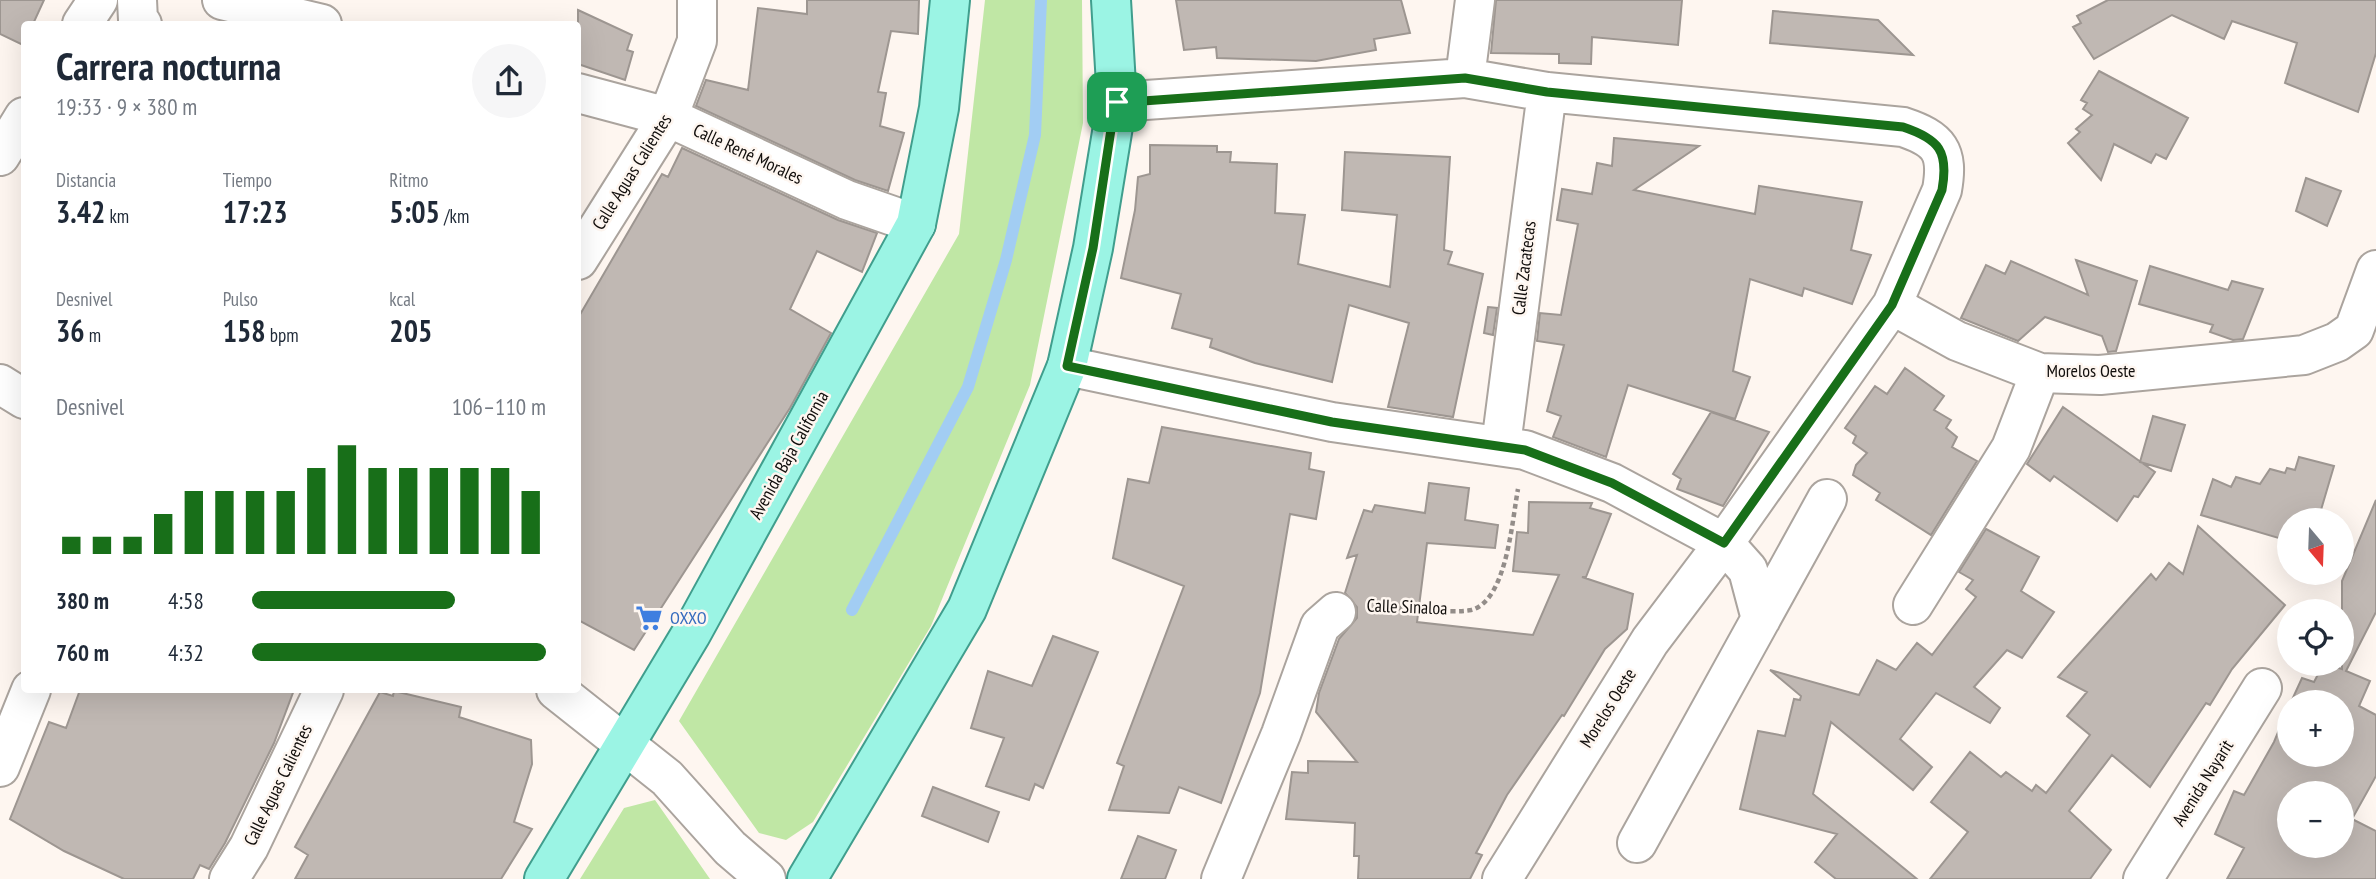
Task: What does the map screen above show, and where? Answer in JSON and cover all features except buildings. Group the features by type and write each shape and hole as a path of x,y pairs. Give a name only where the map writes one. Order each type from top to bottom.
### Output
{"main road":[{"name":"Avenida Baja California","path":"544,879 691,634 916,224 939,108 950,0"},
{"path":"807,879 967,609 1067,366 1093,248 1117,102 1111,0"}],"street":[{"path":"84,21 98,0"},
{"path":"137,0 139,21"},
{"path":"222,0 299,16"},
{"name":"Calle Aguas Calientes","path":"581,255 668,117 697,41 697,0"},
{"path":"1465,78 1475,0"},
{"path":"1117,102 1465,78 1547,92"},
{"name":"Morelos Oeste","path":"1502,879 1650,641 1724,543 1892,305 1942,190 1946,172 1941,149 1928,136 1903,127 1547,92"},
{"name":"Calle Zacatecas","path":"1513,448 1547,92"},
{"name":"Calle René Morales","path":"581,94 668,117 847,200 916,224"},
{"path":"0,156 21,122"},
{"name":"Morelos Oeste","path":"1892,305 1957,341 2040,373 2100,375 2304,355 2337,342 2354,330 2376,270"},
{"path":"1067,366 1320,419 1513,448 1612,483 1724,543 1748,570 1761,619"},
{"path":"1913,605 2011,448 2040,373"},
{"path":"0,384 21,397"},
{"path":"1637,843 1827,499"},
{"path":"1221,879 1281,734 1320,626 1336,612"},
{"name":"Avenida Nayarit","path":"2143,879 2262,688"},
{"path":"0,767 30,693"},
{"name":"Calle Aguas Calientes","path":"229,879 249,847 323,693"},
{"path":"559,693 627,743 667,778 730,848 766,879"}],"path":[{"name":"Calle Sinaloa","path":"1336,612 1352,605 1472,610 1486,601 1499,583 1513,448"}],"green space":[{"path":"985,0 1082,0 1083,123 1030,385 931,626 813,822 786,840 759,833 679,721 959,234"},
{"path":"655,800 710,879 580,879 624,808"}],"waterway":[{"path":"852,610 968,387 1006,260 1035,135 1041,0"}],"place":[{"name":"OXXO","path":"649,618"}],"route":[{"path":"1465,78 1547,92 1903,127 1928,136 1941,149 1946,172 1942,190 1892,305 1724,543 1612,483 1525,450 1332,422 1067,366 1093,248 1117,102 1465,78"}]}
